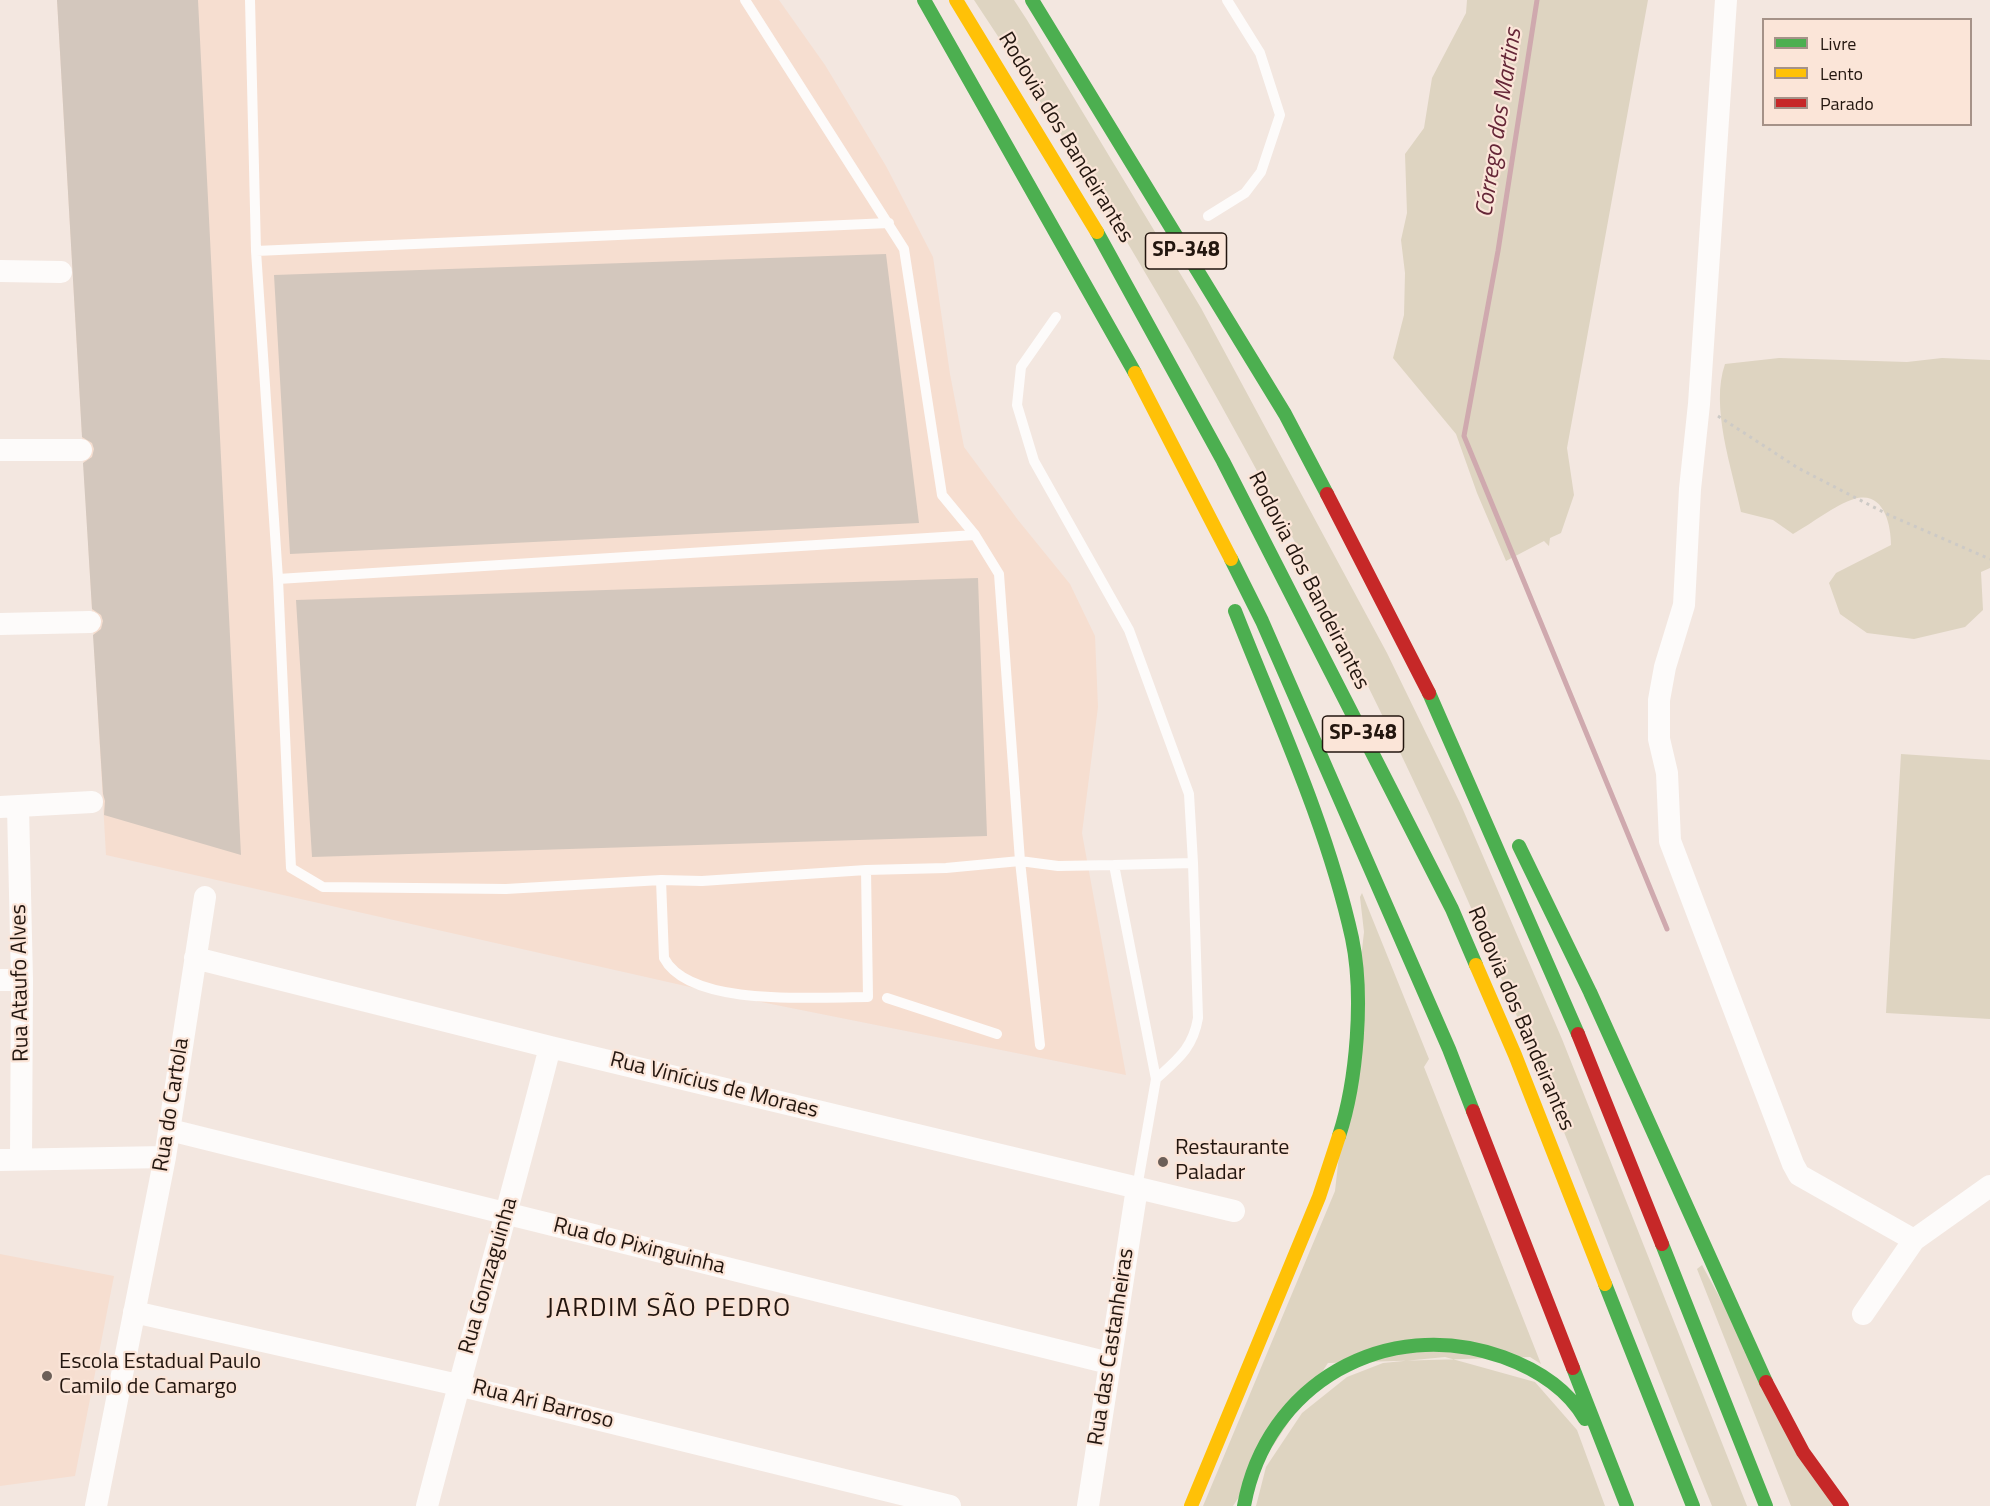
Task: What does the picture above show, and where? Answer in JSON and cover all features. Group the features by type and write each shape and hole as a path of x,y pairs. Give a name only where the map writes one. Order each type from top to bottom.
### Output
{"highway":[{"path":"924,0 967,72 1163,424 1262,621 1449,1049 1627,1506"},
{"name":"Rodovia dos Bandeirantes","path":"956,0 1105,245 1217,451 1452,909 1515,1055 1693,1506"},
{"name":"Rodovia dos Bandeirantes","path":"1032,0 1285,414 1421,674 1577,1031 1766,1506"},
{"path":"1163,424 1215,558"},
{"path":"1191,1506 1319,1197 1341,1130 1355,1063 1357,1003 1352,939 1315,813 1232,603"},
{"path":"1421,674 1488,792"},
{"path":"1511,832 1590,992 1776,1404 1803,1452 1842,1506"},
{"path":"1244,1506 1254,1461 1276,1425 1303,1394 1343,1366 1383,1353 1428,1345 1471,1348 1510,1359 1534,1370 1565,1393 1580,1408 1620,1487"}],"street":[{"path":"1726,0 1699,404 1690,489 1684,605 1665,667 1659,700 1659,739 1667,773 1670,841 1792,1164 1799,1175 1914,1240"},
{"path":"0,271 61,272"},
{"path":"0,450 81,450"},
{"path":"0,624 90,622"},
{"path":"9,807 92,802"},
{"name":"Rua Ataufo Alves","path":"9,807 11,1160"},
{"name":"Rua do Cartola","path":"96,1506 170,1130 205,897"},
{"name":"Rua Vinícius de Moraes","path":"195,958 550,1047 1234,1211"},
{"name":"Rua Gonzaguinha","path":"427,1506 458,1385 507,1215 550,1047"},
{"name":"Rua do Pixinguinha","path":"170,1130 1109,1363"},
{"path":"11,1160 165,1157"},
{"path":"1863,1314 1914,1240 1990,1186"},
{"name":"Rua das Castanheiras","path":"1089,1506 1137,1188"},
{"name":"Rua Ari Barroso","path":"134,1312 458,1385 950,1506"}],"lane":[{"path":"250,0 256,251 278,579 291,868 323,887 506,889 661,880 702,882 866,870 946,868 1020,861 1058,866 1193,863"},
{"path":"745,0 904,249 942,495 975,536 999,574 1020,861 1040,1045"},
{"path":"1208,216 1245,194 1261,171 1280,115 1260,53 1227,0"},
{"path":"256,251 889,223"},
{"path":"1056,317 1021,367 1017,405 1034,460 1129,630 1190,794 1198,1018 1195,1036 1181,1057 1156,1079"},
{"path":"278,579 975,536"},
{"path":"1114,865 1156,1079 1137,1188"},
{"path":"661,880 664,958 670,969 680,977 740,996 868,998 866,870"},
{"path":"887,998 997,1034"}],"path":[{"path":"1699,404 1798,468 1889,515 1990,559"}],"shaded area":[{"path":"57,0 779,0 825,65 886,166 933,257 950,374 964,447 1018,520 1070,584 1095,636 1098,707 1082,833 1126,1075 721,994 106,855"},
{"path":"974,0 1014,0 1027,20 1201,308 1387,653 1461,805 1562,1039 1747,1506 1712,1506 1575,1160 1469,903 1381,712 1329,607 1218,400 1160,298 1100,197"},
{"path":"1467,0 1648,0 1567,448 1574,495 1561,533 1550,538 1549,546 1544,541 1506,561 1477,493 1456,434 1393,358 1404,315 1405,273 1401,240 1407,213 1405,154 1424,128 1432,78 1466,13"},
{"path":"1779,358 1907,362 1942,358 1990,360 1990,568 1981,572 1983,610 1965,627 1914,639 1867,633 1840,614 1829,583 1836,573 1891,545 1887,518 1883,510 1872,499 1864,497 1847,502 1793,534 1773,520 1741,512 1721,418 1721,381 1725,364"},
{"path":"1901,754 1990,760 1990,1019 1886,1013"},
{"path":"1362,893 1429,1059 1424,1067 1541,1364 1530,1357 1328,1363 1233,1506 1203,1506 1335,1191 1364,932 1360,897"},
{"name":"Escola Estadual Paulo Camilo de Camargo","path":"0,1254 114,1276 75,1476 0,1486"},
{"path":"1702,1265 1833,1506 1791,1506 1697,1269"},
{"path":"1445,1357 1535,1382 1577,1430 1605,1506 1256,1506 1266,1467 1302,1413 1347,1377 1383,1363"}],"building":[{"path":"57,0 198,0 241,855 104,815 105,801 93,635 101,629 103,621 101,615 92,609 83,463 92,457 94,449 92,443 82,437"},
{"path":"886,254 919,523 290,554 274,275"},
{"path":"978,578 987,836 312,857 296,600"}],"waterway":[{"name":"Córrego dos Martins","path":"1537,0 1498,251 1464,436 1667,929"}],"traffic: fast":[{"path":"924,0 1135,373"},
{"path":"1032,0 1285,414 1327,494"},
{"path":"1097,232 1223,461 1452,909 1476,965"},
{"path":"1231,559 1262,621 1449,1049 1473,1111"},
{"path":"1235,611 1315,813 1342,896 1352,938 1358,985 1357,1038 1350,1090 1339,1136"},
{"path":"1429,693 1578,1034"},
{"path":"1519,846 1590,992 1766,1382"},
{"path":"1662,1244 1766,1506"},
{"path":"1605,1284 1693,1506"},
{"path":"1244,1506 1257,1463 1277,1425 1305,1394 1338,1370 1375,1354 1416,1345 1459,1346 1503,1357 1527,1367 1550,1381 1569,1398 1585,1419"},
{"path":"1573,1368 1627,1506"}],"traffic: slow":[{"path":"956,0 1097,232"},
{"path":"1135,373 1231,559"},
{"path":"1476,965 1515,1055 1605,1284"},
{"path":"1191,1506 1319,1197 1339,1136"}],"traffic: jam":[{"path":"1327,494 1429,693"},
{"path":"1578,1034 1662,1244"},
{"path":"1473,1111 1573,1368"},
{"path":"1766,1382 1803,1452 1842,1506"}],"place":[{"name":"Restaurante Paladar","path":"1163,1162"},
{"name":"Escola Estadual Paulo Camilo de Camargo","path":"47,1376"}],"district":[{"name":"JARDIM SÃO PEDRO","path":"669,1310"}]}
